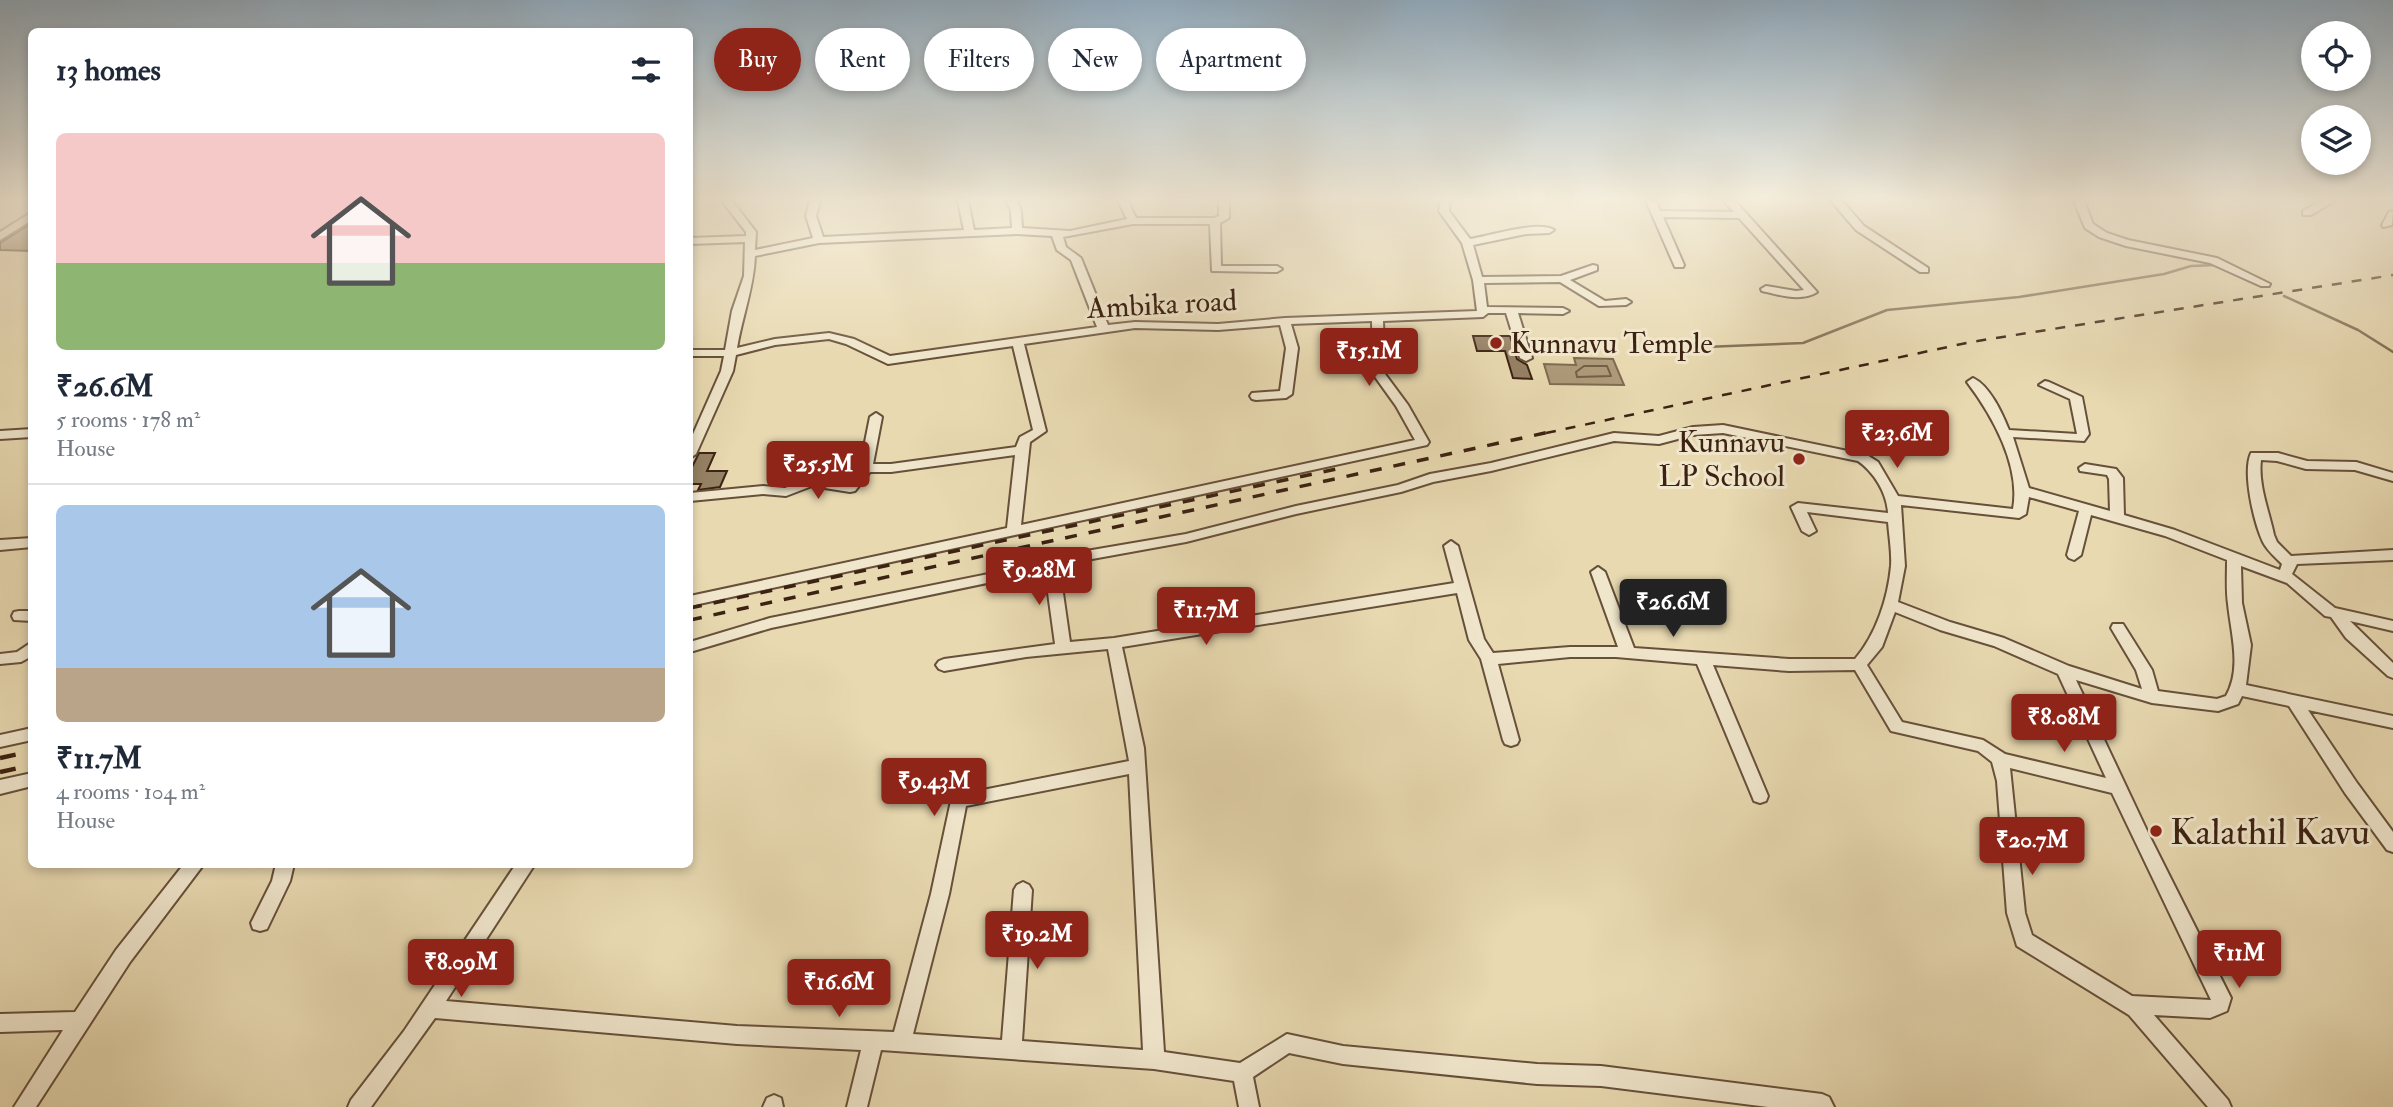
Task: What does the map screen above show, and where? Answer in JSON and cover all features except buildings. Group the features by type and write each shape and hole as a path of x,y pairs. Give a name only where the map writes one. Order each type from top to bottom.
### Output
{"street":[{"path":"693,447 727,371 752,254 758,253"},
{"path":"1068,253 1076,258 1103,328"},
{"path":"1216,253 1216,268 1277,270"},
{"path":"1470,253 1483,310"},
{"path":"1674,253 1679,265"},
{"path":"1766,289 1796,294 1812,292 1775,253"},
{"path":"1898,253 1924,270"},
{"path":"2175,253 2213,260 2265,284"},
{"path":"1478,280 1562,279 1593,268"},
{"path":"1562,279 1603,304 1626,302"},
{"name":"Ambika road","path":"693,353 729,353 775,342 829,336 850,341 888,359 1135,325 1218,327 1285,320 1483,314 1483,310 1563,311"},
{"path":"1511,310 1526,358"},
{"path":"693,600 1423,442 1379,374 1377,317"},
{"path":"1256,396 1286,394 1293,348 1285,320"},
{"path":"1013,531 1024,439 1040,430 1018,341"},
{"path":"1894,500 2019,514 2023,491 2003,433 1989,398 1973,382"},
{"path":"2003,433 2080,438 2083,433 2076,397 2045,385"},
{"path":"693,497 763,491 786,492 811,482 850,488 866,468 876,417"},
{"path":"693,646 770,623 1037,569 1051,562 1186,538 1614,436 1659,440 1693,430 1723,429 1862,458 1873,465 1894,500 1898,566 1890,605 1874,647 1859,664 1789,665 1628,653 1570,652 1489,659"},
{"path":"0,435 28,433"},
{"path":"866,468 891,468 1023,450"},
{"path":"2393,477 2356,466 2306,465 2278,457 2256,456 2254,460 2267,536 2287,570 2300,585 2336,614 2351,634 2393,672"},
{"path":"2085,468 2112,472 2116,478 2117,518"},
{"path":"2023,491 2170,533 2234,558 2287,570"},
{"path":"1809,531 1798,508 1895,517"},
{"path":"2074,555 2086,509"},
{"path":"0,545 28,542"},
{"path":"1451,546 1477,640 1489,659 1511,740"},
{"path":"2287,570 2294,560 2393,555"},
{"path":"1890,605 1945,626 1999,642 2064,670 2151,697 2218,705 2232,700 2238,689 2244,645 2235,603 2234,558"},
{"path":"1051,562 1063,648"},
{"path":"1598,572 1628,653"},
{"path":"944,665 1114,643 1462,587"},
{"path":"2336,614 2393,626"},
{"path":"2118,628 2144,670 2151,697"},
{"path":"1114,643 1137,766 1154,1060"},
{"path":"0,659 21,657 28,651"},
{"path":"1703,660 1760,796"},
{"path":"1859,664 1897,727 1983,746 2000,759 2118,788"},
{"path":"2064,670 2118,788 2221,998 2220,1005 2210,1009 2131,1005"},
{"path":"2238,689 2393,722"},
{"path":"2295,702 2351,788 2393,845"},
{"path":"0,741 28,735"},
{"path":"2000,759 2005,781 2016,913 2024,940 2131,1005 2221,1107"},
{"path":"901,1042 940,894 958,801 1137,766"},
{"path":"0,787 28,780"},
{"path":"23,1107 123,956 192,868"},
{"path":"260,923 281,881 284,868"},
{"path":"358,1107 430,1009 523,868"},
{"path":"1011,1049 1023,890"},
{"path":"430,1009 737,1035 901,1042 1154,1060 1242,1073 1287,1043 1343,1055 1537,1074 1601,1076 1822,1104 1824,1107"},
{"path":"0,1023 78,1021"},
{"path":"857,1107 873,1041"},
{"path":"1242,1073 1249,1107"}],"water":[{"path":"1574,358 1613,359 1624,385 1550,384 1544,364 1576,365"}],"waterway":[{"path":"1665,340 1705,347 1803,343 1887,310 2019,297 2164,274 2191,266 2217,265"},
{"path":"2284,296 2358,330 2393,352"}],"railway":[{"path":"1546,433 1971,342 2393,275"},
{"path":"693,619 1554,431"},
{"path":"693,607 1336,469"},
{"path":"0,758 28,752"},
{"path":"0,772 28,766"}],"place":[{"name":"Kunnavu Temple","path":"1496,343"},
{"name":"Kunnavu LP School","path":"1799,459"},
{"name":"Kalathil Kavu","path":"2156,831"}]}
